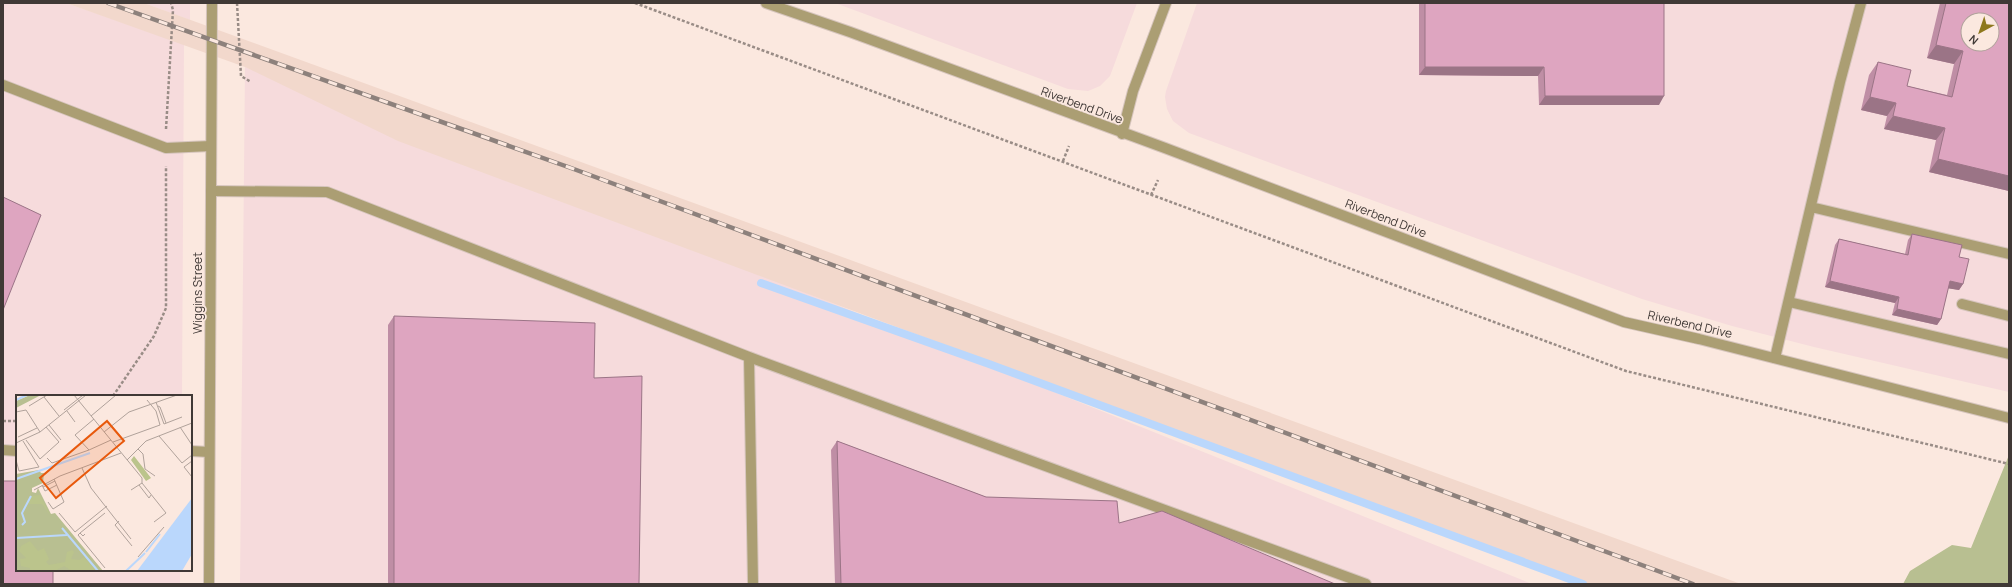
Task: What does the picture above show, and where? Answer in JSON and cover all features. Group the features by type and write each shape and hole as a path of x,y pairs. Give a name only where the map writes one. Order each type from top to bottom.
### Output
{"street":[{"name":"Wiggins Street","path":"209,584 212,3"},
{"name":"Riverbend Drive","path":"766,3 850,32 1624,322 1775,358 2009,418"},
{"path":"1122,134 1134,91 1166,3"},
{"path":"1775,358 1840,82 1861,3"},
{"path":"3,85 166,148 211,146"},
{"path":"211,191 327,192 749,357 1366,584"},
{"path":"1811,207 2009,254"},
{"path":"1789,302 2009,354"},
{"path":"1962,304 2009,316"},
{"path":"749,357 753,584"},
{"path":"3,450 16,450"},
{"path":"192,451 209,452"}],"path":[{"path":"114,395 154,336 166,308 166,148 173,10 171,3"},
{"path":"237,3 241,76 251,82"},
{"path":"635,3 1626,371 2009,464"},
{"path":"1063,161 1069,146"},
{"path":"1151,195 1158,180"},
{"path":"3,421 16,421"}],"shaded area":[{"path":"3,3 66,3 184,44 182,395 16,395 16,571 180,571 180,584 3,584"},
{"path":"66,3 144,3 1741,584 1586,584 398,141 245,67"},
{"path":"144,3 190,3 190,20"},
{"path":"835,3 1137,3 1110,76 1100,86 1088,91 1068,89"},
{"path":"1197,3 2009,3 2009,392 1814,347 1732,326 1642,299 1189,133 1173,121 1167,109 1165,97"},
{"path":"245,67 1532,584 240,584"}],"green space":[{"path":"2009,455 2009,584 1903,584 1910,571 1952,545 1971,548"}],"building":[{"path":"1425,3 1664,3 1664,96 1545,96 1544,67 1425,67"},
{"path":"1946,3 2009,3 2009,176 1938,159 1945,128 1893,116 1896,103 1870,97 1878,62 1911,70 1907,86 1952,97 1963,52 2000,52 2000,12 1960,12 1960,50 1936,45"},
{"path":"3,197 41,215 3,310"},
{"path":"1912,234 1962,245 1959,257 1969,259 1963,284 1950,281 1941,319 1897,309 1899,297 1830,281 1839,239 1908,255"},
{"path":"394,316 595,323 594,378 642,376 639,584 394,584"},
{"path":"837,441 986,497 1117,501 1119,523 1162,511 1335,584 841,584"},
{"path":"3,481 16,481 16,571 53,571 53,584 3,584"}],"waterway":[{"path":"761,283 989,364 1583,584"}],"railway":[{"path":"108,3 571,168 1693,584"}]}
